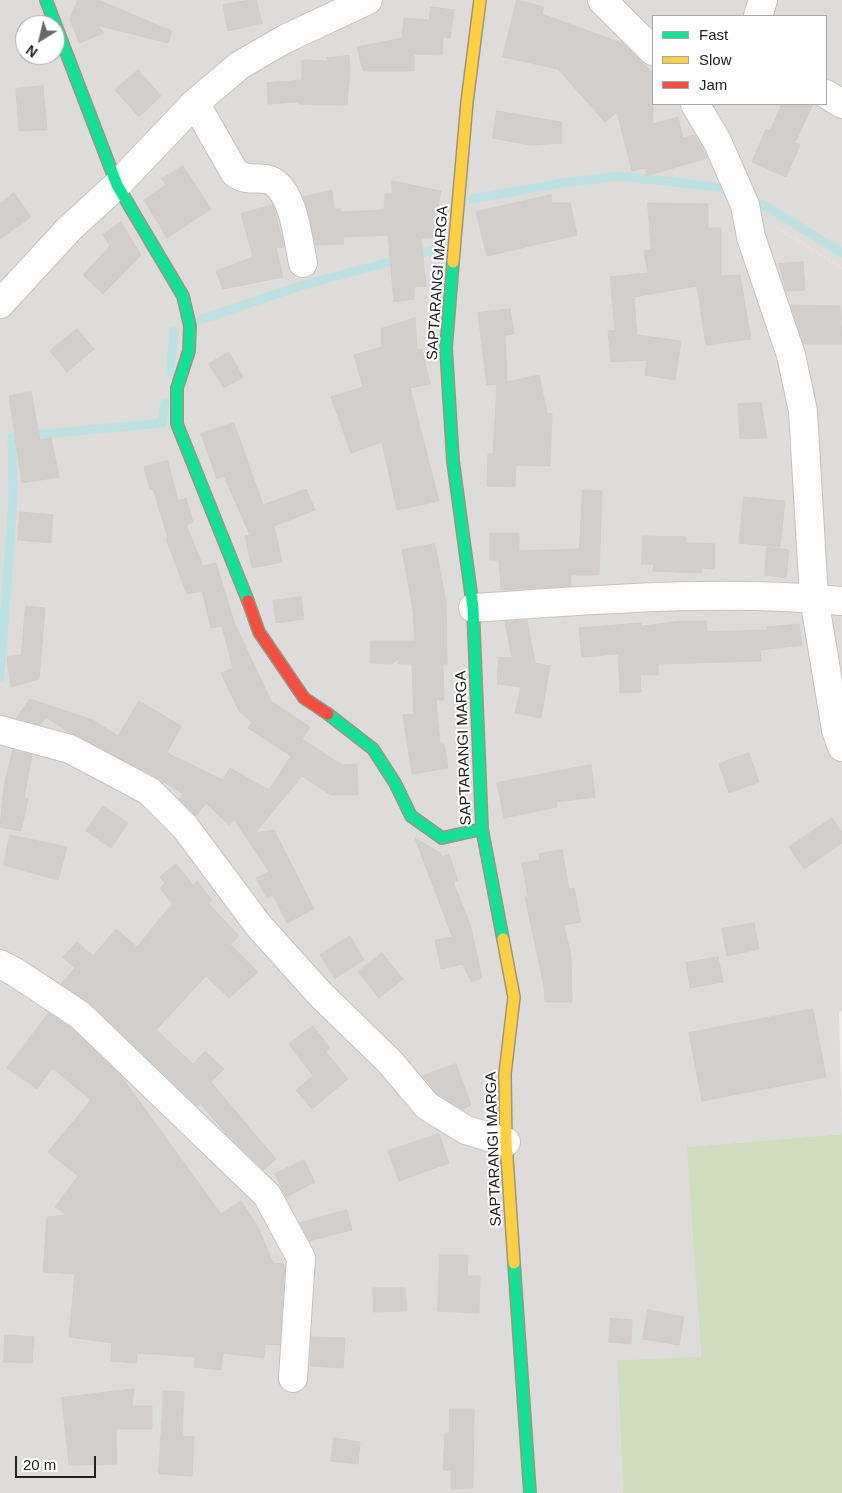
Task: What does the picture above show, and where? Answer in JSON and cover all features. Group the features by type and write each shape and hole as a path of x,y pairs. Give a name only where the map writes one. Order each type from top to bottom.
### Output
{"street":[{"path":"46,0 117,185 183,296 190,326 189,351 177,388 176,424 244,589 259,632 304,698 343,724 373,749 395,783 411,816 442,838 482,829"},
{"path":"0,304 11,278 69,230 117,185 194,103 240,65 285,39 368,0"},
{"name":"SAPTARANGI MARGA","path":"480,0 467,102 446,348 453,460 473,608 482,829 514,997 504,1074 506,1142 530,1493"},
{"path":"602,0 652,50"},
{"path":"758,15 763,0"},
{"path":"827,95 842,104"},
{"path":"194,103 235,173 242,178 271,180 283,191 289,201 303,263"},
{"path":"696,105 717,140 735,180 746,212 751,237 791,355 803,411 814,598 836,730 842,747"},
{"path":"473,608 665,595 814,598 842,601"},
{"path":"0,730 70,749 149,791 186,827 258,925 320,995 390,1062 427,1106 466,1130 506,1142"},
{"path":"0,964 80,1015 123,1058 221,1148 267,1195 301,1258 293,1378"}],"path":[{"path":"746,212 783,230 842,268"}],"shaded area":[{"path":"0,0 842,0 842,1011 839,1012 842,1134 688,1147 701,1358 617,1360 623,1493 0,1493"}],"green space":[{"path":"842,1134 842,1493 623,1493 617,1360 701,1357 687,1147"}],"building":[{"path":"78,0 98,0 172,31 168,43 97,25 104,33 79,43 70,19"},
{"path":"256,0 262,23 228,31 223,5"},
{"path":"517,0 544,7 542,14 624,44 652,72 653,124 678,117 683,138 695,135 707,158 646,176 646,168 632,171 617,112 605,122 558,69 503,57"},
{"path":"431,7 454,10 450,38 443,37 442,55 414,54 414,71 363,71 357,47 402,38 404,18 429,20"},
{"path":"349,56 350,70 347,105 299,104 299,102 268,104 267,83 302,80 302,60 328,61 327,58"},
{"path":"138,70 161,96 139,117 115,90"},
{"path":"43,86 47,130 19,131 16,89"},
{"path":"782,105 813,105 795,143 800,145 786,177 752,162 766,129 770,131"},
{"path":"497,111 561,122 562,143 530,145 493,138"},
{"path":"183,166 211,209 167,238 144,200 166,185 162,179"},
{"path":"392,181 441,191 432,238 421,238 426,286 414,287 414,299 394,302 388,235 343,237 344,244 316,245 303,197 332,190 334,209 341,209 341,212 384,210 385,194 392,194"},
{"path":"14,193 31,217 0,239 0,204"},
{"path":"551,195 552,203 570,203 577,235 487,256 476,212"},
{"path":"648,203 708,204 708,228 721,228 721,276 740,275 751,339 706,345 697,286 634,297 637,335 681,341 675,380 645,375 647,360 611,362 608,331 615,330 610,277 648,273 644,251 651,250"},
{"path":"273,205 284,247 276,248 283,277 223,289 216,271 253,257 241,214"},
{"path":"121,222 141,255 103,294 83,275 110,246 103,235"},
{"path":"803,262 805,290 786,291 779,264"},
{"path":"791,305 840,306 842,344 804,344"},
{"path":"510,309 514,334 505,335 507,382 539,375 547,413 552,414 550,466 516,465 515,487 487,486 488,454 493,454 497,384 487,385 478,313"},
{"path":"415,318 417,350 422,349 430,384 410,388 439,501 397,510 382,442 351,453 331,397 363,387 354,355 382,347 381,329"},
{"path":"77,329 94,349 67,372 50,351"},
{"path":"229,352 243,377 224,388 209,364"},
{"path":"31,392 40,440 51,438 59,477 22,483 9,396"},
{"path":"761,403 767,438 740,439 738,404"},
{"path":"234,423 263,505 306,489 315,510 274,526 282,562 252,568 245,536 250,535 224,476 217,479 201,434"},
{"path":"168,461 178,501 186,498 193,522 186,525 203,566 216,563 234,622 271,701 310,727 302,739 342,765 357,764 358,795 331,795 302,776 255,833 274,830 314,909 287,923 273,895 267,898 256,878 269,872 234,819 229,825 206,803 196,816 179,799 183,794 156,777 70,733 46,717 40,725 16,718 30,699 93,720 118,736 139,701 181,726 167,753 223,780 230,768 269,790 291,756 248,728 252,722 239,711 221,673 233,668 222,626 211,628 202,591 187,594 166,539 168,538 153,489 150,490 144,467"},
{"path":"583,490 602,491 599,575 570,575 571,586 501,590 499,560 490,560 490,533 519,533 519,551 579,549"},
{"path":"744,497 785,501 780,547 739,543"},
{"path":"20,512 53,515 51,543 18,540"},
{"path":"643,536 686,537 686,543 715,544 714,569 702,568 702,573 653,571 654,564 642,564"},
{"path":"435,544 446,602 447,664 443,664 444,700 436,700 440,744 444,744 448,768 412,774 403,715 414,714 412,664 398,664 398,659 392,664 370,663 371,641 415,641 413,610 402,550"},
{"path":"767,547 789,550 786,578 765,575"},
{"path":"301,597 304,619 276,623 273,601"},
{"path":"26,606 45,608 39,679 11,687 7,657 21,655"},
{"path":"527,620 535,663 550,666 541,718 515,713 521,687 497,684 499,657 512,658 505,622"},
{"path":"682,621 706,621 707,632 767,630 767,627 799,624 802,645 760,650 761,661 658,664 658,675 640,675 641,692 620,693 618,654 582,657 579,628 641,623 641,626"},
{"path":"13,750 32,755 24,798 28,799 21,831 0,827 4,786"},
{"path":"749,753 759,782 729,793 719,764"},
{"path":"591,765 595,797 556,802 557,807 504,818 497,783"},
{"path":"103,806 128,823 111,848 86,831"},
{"path":"832,818 842,832 842,843 804,869 789,847"},
{"path":"10,835 67,847 58,880 4,865"},
{"path":"415,838 440,853 442,857 449,854 458,881 453,882 470,924 482,978 471,982 463,964 441,969 435,940 452,937"},
{"path":"562,850 569,889 574,888 581,922 564,925 571,956 572,1002 545,1002 544,986 525,897 528,897 522,863 540,860 539,854"},
{"path":"176,864 193,885 197,881 212,900 208,903 239,936 230,944 258,972 229,998 206,976 156,1030 193,1064 205,1051 224,1069 211,1082 276,1159 264,1170 223,1130 200,1103 197,1106 91,1004 61,984 75,968 63,957 77,942 93,956 116,929 137,947 172,904 160,888 165,883 160,877"},
{"path":"754,923 759,949 727,956 722,929"},
{"path":"350,936 364,960 335,978 320,955"},
{"path":"382,953 403,979 379,998 358,972"},
{"path":"718,957 723,982 690,988 686,963"},
{"path":"813,1009 826,1077 702,1101 689,1033"},
{"path":"49,1013 70,1027 121,1076 221,1214 241,1201 257,1225 273,1263 285,1266 280,1345 265,1344 264,1358 223,1353 221,1370 194,1367 195,1357 137,1353 136,1363 111,1361 112,1343 69,1337 75,1274 43,1272 47,1217 67,1215 55,1207 78,1176 48,1152 91,1100 52,1068 37,1089 7,1068"},
{"path":"313,1026 330,1048 326,1052 348,1079 312,1109 296,1090 313,1076 289,1044"},
{"path":"456,1064 471,1105 462,1109 437,1094 423,1076"},
{"path":"439,1134 449,1163 399,1181 388,1151"},
{"path":"304,1160 315,1182 286,1197 275,1174"},
{"path":"347,1210 352,1230 309,1241 300,1223"},
{"path":"440,1255 468,1255 467,1276 480,1276 479,1313 438,1311"},
{"path":"373,1288 405,1288 407,1311 374,1312"},
{"path":"648,1310 684,1317 679,1345 643,1339"},
{"path":"611,1318 632,1320 631,1344 609,1342"},
{"path":"5,1335 34,1337 32,1363 4,1362"},
{"path":"312,1337 345,1338 343,1368 311,1366"},
{"path":"134,1389 132,1406 152,1406 152,1429 116,1429 117,1464 69,1465 62,1398"},
{"path":"164,1391 184,1392 182,1436 194,1437 192,1476 159,1474"},
{"path":"450,1409 474,1409 473,1488 451,1489 451,1471 443,1470 445,1433 449,1433"},
{"path":"334,1438 360,1442 358,1464 331,1461"}],"waterway":[{"path":"472,199 562,183 620,176 717,187 733,194"},
{"path":"748,199 769,208 842,253"},
{"path":"413,256 440,248"},
{"path":"200,320 300,286 400,259"},
{"path":"170,372 174,331"},
{"path":"0,678 13,501 12,437 162,423 165,403"}],"traffic: fast":[{"path":"46,0 117,185 183,296 190,326 189,351 177,388 177,424 248,601"},
{"path":"453,262 446,348 453,461 473,608 482,829 503,939"},
{"path":"328,714 373,749 395,783 411,816 442,838 482,829"},
{"path":"514,1263 530,1493"}],"traffic: slow":[{"path":"453,262 467,102 480,0"},
{"path":"503,939 514,997 505,1074 506,1142 514,1263"}],"traffic: jam":[{"path":"248,601 259,632 304,698 328,714"}]}
